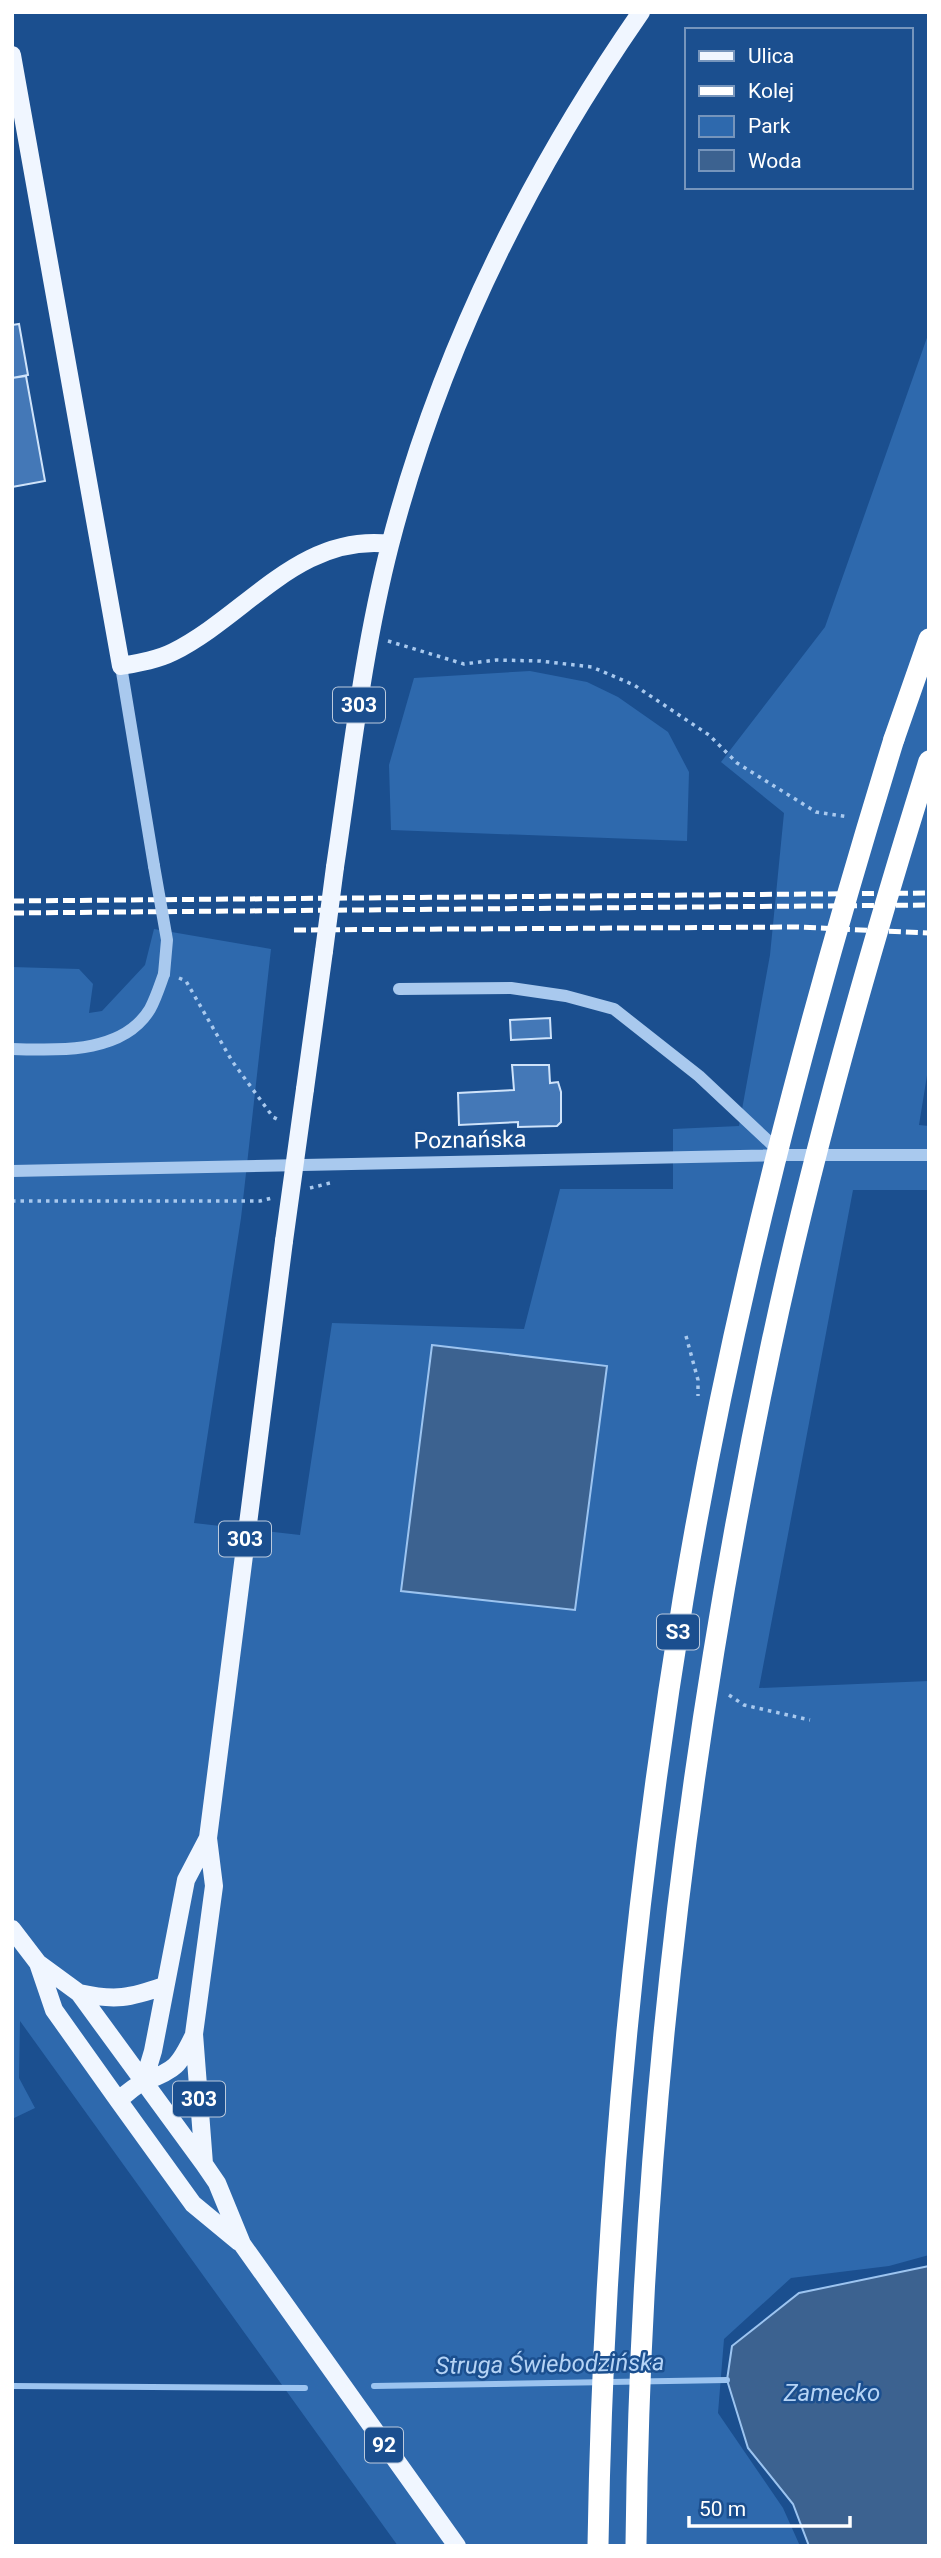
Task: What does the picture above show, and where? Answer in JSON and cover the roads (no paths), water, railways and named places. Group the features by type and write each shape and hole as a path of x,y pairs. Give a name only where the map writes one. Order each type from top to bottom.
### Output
{"highway":[{"name":"S3","path":"598,2546 611,2222 630,2003 654,1793 684,1598 734,1340 766,1200 825,972 894,739 929,639"},
{"name":"S3","path":"636,2546 649,2225 665,2024 689,1817 722,1605 771,1348 807,1195 863,980 929,761"}],"main road":[{"path":"12,54 121,666 173,652 287,572 330,548 365,541 390,544 439,394 493,261 564,129 641,12"},
{"name":"303","path":"204,2164 194,2034 214,1885 208,1838 335,867 369,636 390,544"},
{"name":"303","path":"144,2081 174,1952 186,1881 208,1838"},
{"name":"92","path":"12,1929 37,1963 54,2010 193,2204 242,2244"},
{"name":"92","path":"37,1963 79,1993 204,2164 217,2183 242,2244 457,2546"},
{"path":"79,1993 106,1999 128,1998 164,1986"},
{"name":"303","path":"118,2100 144,2081 172,2071 182,2061 194,2034"}],"street":[{"path":"12,1049 97,1045 127,1034 150,1009 164,974 167,940 121,666"},
{"path":"399,989 511,988 566,996 614,1009 699,1076 783,1155"},
{"name":"Poznańska","path":"12,1171 783,1155 929,1155"}],"water":[{"path":"432,1345 607,1366 575,1610 401,1591"},
{"name":"Zamecko","path":"929,2266 929,2546 809,2546 793,2504 748,2448 727,2380 732,2346 799,2293"}],"waterway":[{"name":"Struga Świebodzińska","path":"374,2386 727,2380"},
{"name":"Struga Świebodzińska","path":"12,2386 305,2388"}],"railway":[{"path":"12,901 929,893"},
{"path":"12,913 929,905"},
{"path":"294,930 797,927 929,933"}]}
